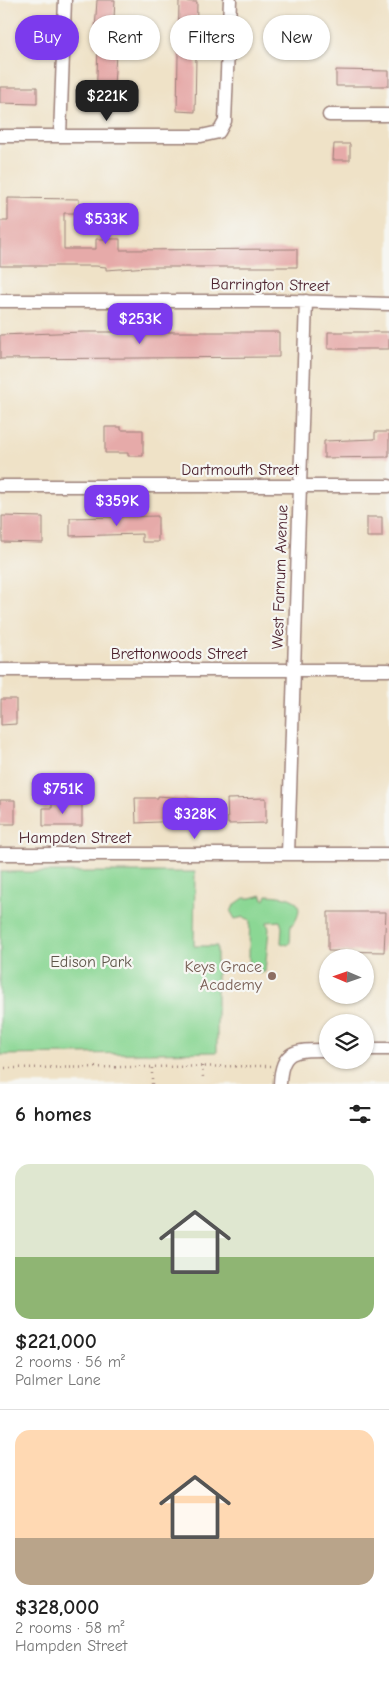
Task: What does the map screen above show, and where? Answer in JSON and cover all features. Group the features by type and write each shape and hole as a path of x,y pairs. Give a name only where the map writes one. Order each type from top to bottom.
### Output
{"street":[{"path":"60,136 65,0"},
{"path":"0,136 201,136 219,132 225,121 230,0"},
{"path":"329,115 389,115"},
{"name":"Barrington Street","path":"0,300 306,301 389,304"},
{"name":"West Farnum Avenue","path":"288,854 306,301"},
{"name":"Dartmouth Street","path":"0,486 389,486"},
{"name":"Brettonwoods Street","path":"0,670 389,670"},
{"name":"Hampden Street","path":"0,854 389,854"},
{"path":"374,1049 389,1049"},
{"path":"280,1084 280,1069 287,1057 297,1051 319,1050"}],"path":[{"path":"202,1066 202,1077"},
{"path":"0,1068 273,1066"},
{"path":"152,1067 152,1084"}],"green space":[{"name":"Edison Park","path":"0,872 195,872 194,946 217,946 217,1052 0,1055"},
{"path":"262,895 262,898 265,900 267,895 292,899 296,902 299,912 291,926 290,942 288,945 281,943 282,927 280,921 267,922 269,929 265,972 259,973 249,970 250,920 244,917 235,919 231,912 234,905 244,898"}],"building":[{"path":"97,0 115,0 114,15 96,15"},
{"path":"179,1 197,2 197,15 179,15"},
{"path":"98,60 116,60 114,85 119,85 118,104 96,103"},
{"path":"178,60 196,60 195,112 177,111"},
{"path":"336,70 389,71 389,86 336,86"},
{"path":"0,87 37,87 37,104 0,103"},
{"path":"334,144 350,144 350,160 333,160"},
{"path":"8,198 79,199 79,213 64,213 64,249 96,249 96,239 120,239 120,250 297,249 297,267 148,267 106,270 106,267 96,266 0,266 0,221 8,221"},
{"path":"83,332 279,332 279,357 0,359 0,335"},
{"path":"328,332 389,332 389,349 328,349"},
{"path":"105,427 121,427 121,430 143,430 143,456 128,456 128,453 105,453"},
{"path":"375,432 389,432 389,457 324,458 324,441 375,439"},
{"path":"2,516 43,517 43,543 2,542"},
{"path":"158,516 158,542 142,542 142,534 70,536 70,518"},
{"path":"367,517 382,517 382,537 367,537"},
{"path":"1,699 16,699 16,724 1,725"},
{"path":"158,796 197,799 197,823 181,823 181,821 136,823 135,798 158,798"},
{"path":"266,798 266,823 228,824 227,799"},
{"path":"0,800 15,800 15,824 0,824"},
{"path":"52,802 82,802 82,826 43,826 43,808 52,808"},
{"path":"328,912 386,912 384,952 374,952 374,949 328,949"}],"place":[{"name":"Keys Grace Academy","path":"272,976"}]}
